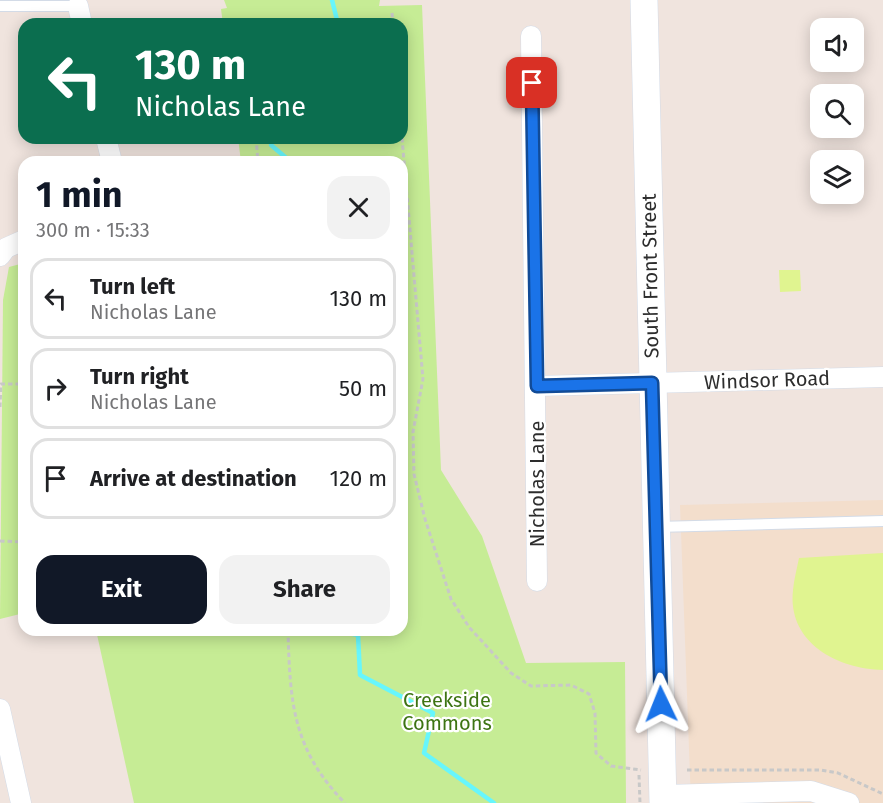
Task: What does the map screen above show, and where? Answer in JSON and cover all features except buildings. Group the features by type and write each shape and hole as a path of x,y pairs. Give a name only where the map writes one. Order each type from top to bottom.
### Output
{"street":[{"name":"South Front Street","path":"644,0 656,527 656,800"},
{"name":"Nicholas Lane","path":"531,36 537,386 537,581"},
{"path":"0,256 6,248 18,243"},
{"name":"Windsor Road","path":"652,383 883,377"},
{"path":"537,386 652,383"},
{"path":"1,718 21,803"},
{"path":"656,800 811,791 849,803"}],"lane":[{"path":"0,6 80,15"},
{"path":"656,527 883,521"}],"path":[{"path":"392,13 392,18"},
{"path":"408,207 423,379 414,432 414,474 425,519 451,599 469,627 511,673 531,686 571,685 589,694 595,712 596,753 611,766 639,770 656,800"},
{"path":"0,407 1,384 18,384"},
{"path":"0,541 18,542"},
{"path":"288,636 289,692 300,737 345,803"}],"shaded area":[{"path":"883,500 883,803 691,803 680,505"}],"green space":[{"name":"Creekside Commons","path":"224,0 380,0 379,6 422,5 441,470 482,536 526,663 625,662 626,803 134,803 97,636 408,636 408,156 240,156 239,144 408,144 408,18 222,18 221,9 227,8"},
{"path":"18,265 18,614 0,619 3,300 9,267"},
{"path":"779,270 800,270 801,291 780,292"},
{"path":"883,553 883,670 849,665 819,650 798,625 793,609 793,590 799,558"}],"waterway":[{"path":"332,0 336,18"},
{"path":"271,144 284,156"},
{"path":"358,636 360,675 433,713 424,753 494,803"}],"route":[{"path":"532,83 537,386 652,383 661,704"}]}
